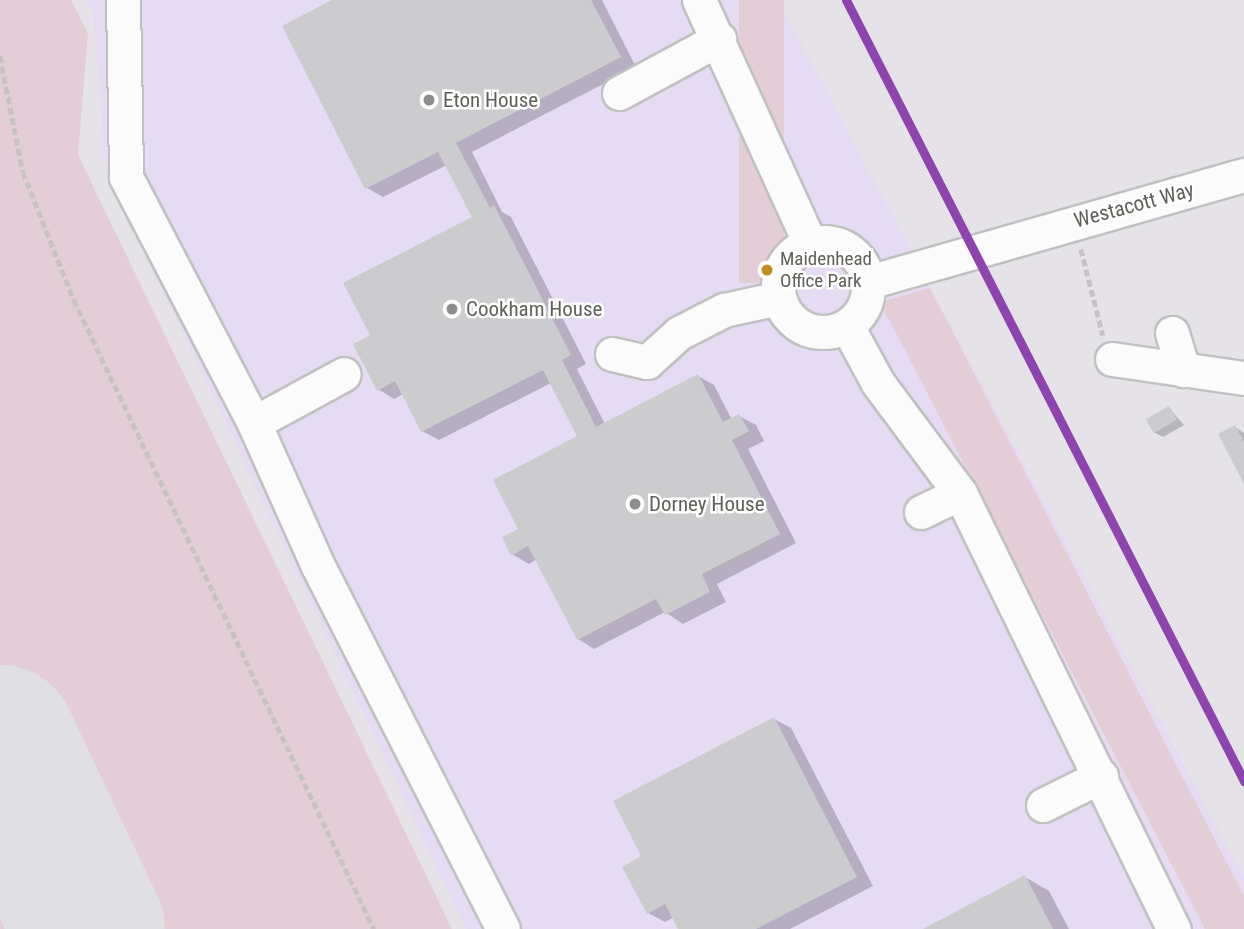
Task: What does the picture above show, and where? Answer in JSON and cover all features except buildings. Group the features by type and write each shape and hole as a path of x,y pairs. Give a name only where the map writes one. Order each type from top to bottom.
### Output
{"street":[{"path":"123,0 126,177 254,423 318,566 503,929"},
{"path":"699,0 810,244"},
{"path":"618,93 719,39"},
{"name":"Westacott Way","path":"868,282 1073,220 1244,175"},
{"path":"822,242 848,249 864,269 868,282 867,299 847,326 820,332 806,329 794,322 779,298 778,285 787,259 810,244 822,242"},
{"path":"612,354 647,362 679,332 724,310 779,298"},
{"path":"847,326 878,383 960,493 1174,929"},
{"path":"1172,333 1183,370"},
{"path":"1112,359 1244,378"},
{"path":"254,423 344,374"},
{"path":"921,512 960,493"},
{"path":"1043,805 1101,776"}],"path":[{"path":"0,55 23,172 69,288 374,929"},
{"path":"1073,220 1112,359"}],"shaded area":[{"path":"0,0 71,0 88,33 78,155 452,929 0,929"},
{"path":"87,0 778,0 1244,878 1244,929 466,929 106,172 93,12"},
{"path":"739,0 784,0 784,283 739,283"},
{"path":"930,288 1244,896 1244,929 1205,929 880,302"}],"runway":[{"path":"0,741 89,929"}],"transit line":[{"path":"846,0 1244,781"}],"place":[{"name":"Eton House","path":"429,100"},
{"name":"Maidenhead Office Park","path":"767,270"},
{"name":"Cookham House","path":"452,309"},
{"name":"Dorney House","path":"635,504"}]}
